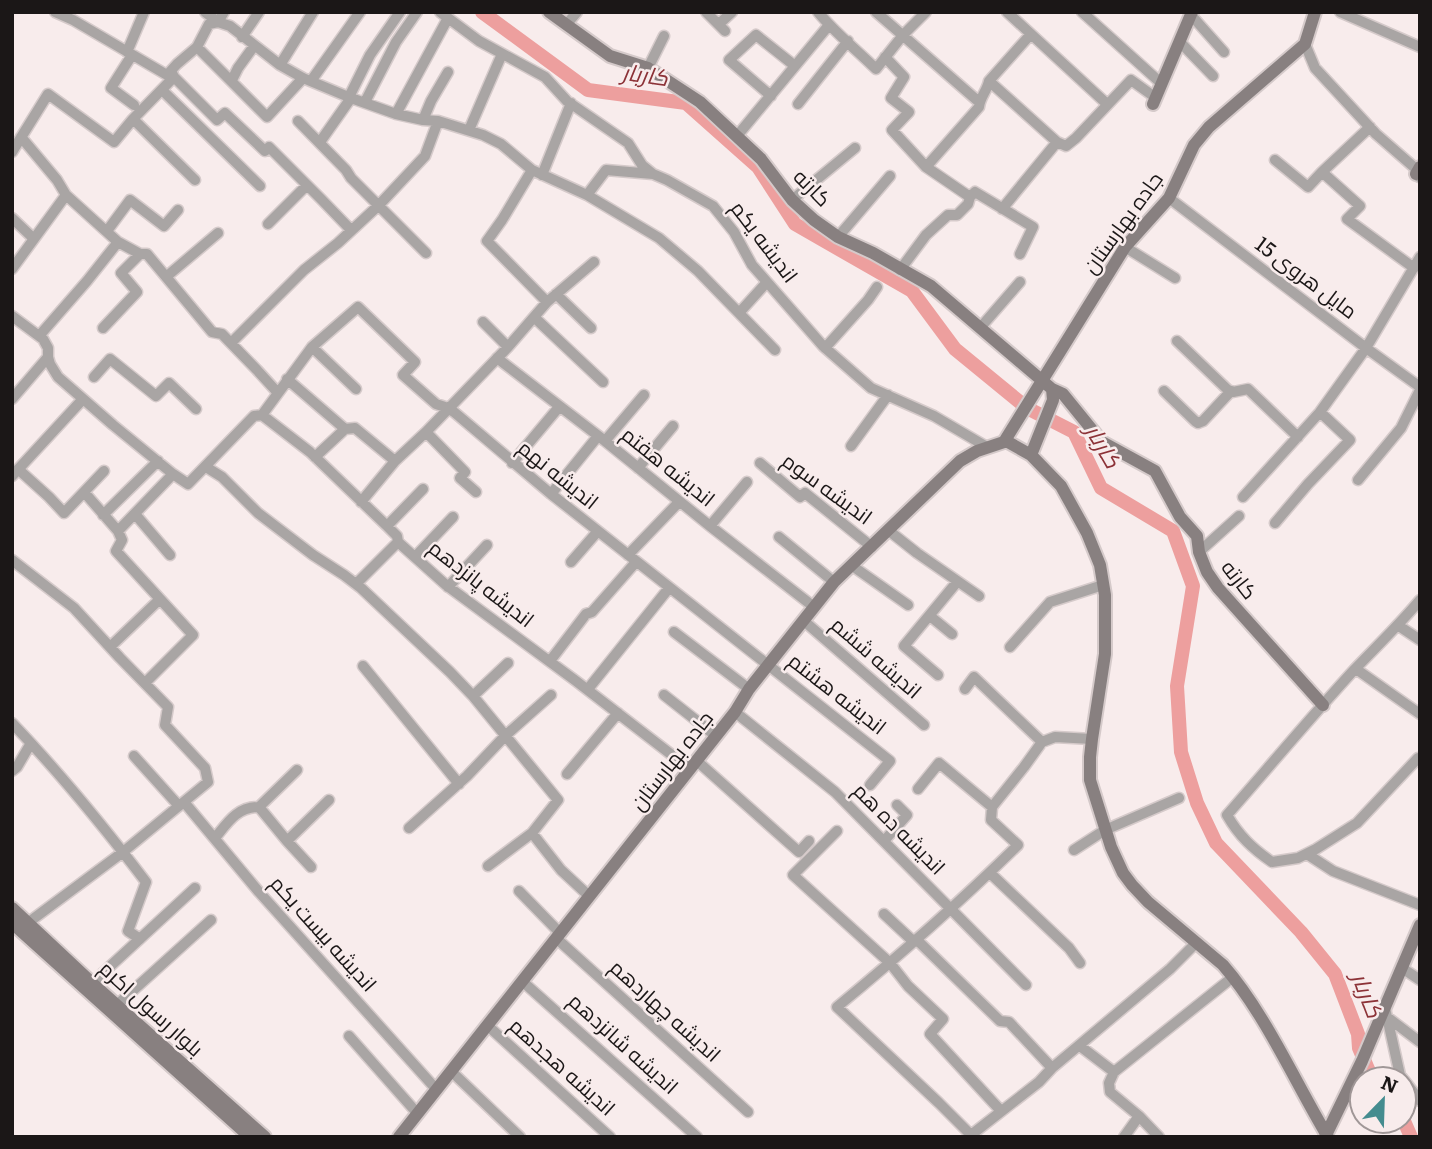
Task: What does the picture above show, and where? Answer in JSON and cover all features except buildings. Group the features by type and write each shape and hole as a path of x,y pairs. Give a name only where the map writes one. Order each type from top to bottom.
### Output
{"street":[{"path":"55,12 167,75 172,74"},
{"path":"134,105 111,88 129,53 144,12"},
{"path":"205,12 218,22 230,26 280,65 307,80 396,114 438,121 469,130 501,144 537,172 587,195 659,238 698,271 775,350"},
{"path":"12,152 48,94 114,142 197,47 209,24 218,22 224,12"},
{"path":"242,37 259,12"},
{"path":"280,65 313,12"},
{"path":"197,47 267,117 307,80 360,12"},
{"path":"320,142 350,98 370,55 400,12"},
{"path":"365,102 396,42 417,12"},
{"name":"کارته","path":"549,12 610,56 648,68 701,102 761,159 792,200 814,220 838,237 873,253 931,286 1049,390 1063,394 1102,442 1155,471 1180,517 1197,536 1199,552 1217,588 1323,705"},
{"path":"566,25 577,12"},
{"path":"706,12 722,27 732,12"},
{"path":"818,12 876,69 902,35 926,12"},
{"path":"876,12 979,102"},
{"path":"1007,12 1107,104"},
{"path":"1082,12 1162,84"},
{"path":"1315,12 1305,44 1315,68 1370,127 1419,173"},
{"path":"1340,12 1420,47"},
{"path":"989,81 1057,142 1066,146 1131,80 1155,101 1191,13 1224,52"},
{"path":"396,114 444,15"},
{"name":"اندیشه یکم","path":"444,15 479,41 545,77 570,103 628,143 642,166 653,174 713,206 734,232 752,265 825,348 871,388 934,416 987,447"},
{"path":"737,136 829,25"},
{"path":"926,167 979,107 989,81 1031,34"},
{"path":"771,96 729,60 755,35 795,66"},
{"path":"648,68 664,36"},
{"path":"798,104 848,41"},
{"path":"1180,43 1213,76"},
{"name":"جاده بهارستان","path":"398,1137 735,712 768,664 834,582 960,461 977,451 1004,442 1033,396 1049,390 1125,247 1169,198 1194,145 1209,127 1305,44"},
{"path":"232,80 254,46"},
{"path":"469,130 502,54"},
{"path":"885,57 904,77 891,98 909,112 892,130 926,167 970,197"},
{"path":"423,120 448,72"},
{"path":"172,74 217,120 225,113 265,151 269,147 351,230"},
{"path":"162,90 260,186"},
{"path":"547,302 487,241 537,172 570,103"},
{"path":"133,119 195,180"},
{"path":"298,121 426,253"},
{"path":"231,343 304,270 379,205 425,156 438,121"},
{"path":"1275,160 1308,187 1370,127"},
{"path":"21,137 66,195 118,242 140,254 147,254 212,332 222,334 278,393"},
{"path":"1002,209 1057,142"},
{"path":"792,200 855,148"},
{"path":"587,195 606,170 653,174"},
{"path":"1322,172 1360,206 1347,219 1414,268"},
{"path":"838,237 890,176"},
{"path":"268,224 307,185"},
{"path":"900,270 926,235 948,215 957,215 975,192 1033,227 1020,254"},
{"path":"12,270 66,195"},
{"name":"مایل هروی 15","path":"1169,198 1420,389"},
{"path":"107,231 130,200 164,226 178,210"},
{"path":"12,218 34,239"},
{"path":"166,277 218,233"},
{"path":"39,336 118,242"},
{"path":"1125,247 1175,278"},
{"path":"103,328 137,292 121,273 140,254"},
{"path":"1243,497 1320,412 1366,348 1420,257"},
{"path":"361,502 395,461 508,347 547,302 594,262"},
{"path":"739,313 767,282"},
{"path":"980,328 1020,282"},
{"path":"825,348 877,287"},
{"path":"556,295 591,328"},
{"name":"اندیشه نهم","path":"312,347 358,307 415,362 403,375 436,404 448,408 512,463 768,664"},
{"path":"12,316 39,336 48,348 48,357 58,377 188,484 254,416 261,415 312,347 356,389"},
{"path":"535,318 604,382"},
{"path":"483,322 508,347"},
{"path":"1177,341 1231,391"},
{"path":"12,399 48,357"},
{"name":"اندیشه هفتم","path":"497,358 814,607"},
{"path":"94,377 110,359 156,396 169,383 196,409"},
{"path":"287,379 345,429"},
{"path":"1164,391 1198,423 1231,391 1248,389 1298,436"},
{"path":"1358,480 1401,428 1420,389"},
{"path":"1026,452 1043,428 1049,390"},
{"path":"551,494 644,395"},
{"path":"851,446 888,395"},
{"path":"83,399 15,473 49,497 64,513 104,471"},
{"path":"512,463 559,407"},
{"path":"1275,523 1350,440 1320,412"},
{"name":"اندیشه پانزدهم","path":"261,415 316,457 397,536 398,542 449,587 618,713 693,765 799,852 809,841"},
{"path":"638,468 673,426"},
{"path":"316,457 345,429 355,428 395,461"},
{"path":"426,432 465,472 460,478 476,492"},
{"path":"1004,442 1026,452 1061,486 1087,533 1100,565 1105,595 1105,654 1092,738 1090,780 1105,831 1123,873 1148,902 1223,965 1233,977 1277,1045 1327,1136"},
{"path":"103,515 158,461"},
{"name":"اندیشه سوم","path":"760,463 800,497 805,493 872,547"},
{"path":"206,467 222,477 258,513 356,584 440,663 473,696 558,800 532,833 488,866"},
{"path":"118,531 173,474"},
{"path":"710,526 747,482"},
{"path":"387,526 423,489"},
{"path":"84,492 118,531 122,540 116,551 193,635 145,683"},
{"path":"550,662 586,614 592,612 632,558 679,502"},
{"path":"135,514 170,555"},
{"path":"1199,552 1239,516"},
{"path":"415,557 453,517"},
{"path":"888,530 979,597"},
{"path":"571,562 598,531"},
{"path":"779,537 834,582"},
{"path":"356,584 398,542"},
{"path":"449,587 487,545"},
{"path":"14,565 74,608 168,707 165,726 205,768 208,782 123,852 29,922"},
{"path":"851,565 908,605"},
{"path":"939,675 904,646 957,582"},
{"path":"1010,647 1050,602 1103,585"},
{"path":"588,690 669,588"},
{"path":"110,647 160,599"},
{"path":"1420,600 1227,815 1253,848 1272,862 1298,858 1357,823 1420,758"},
{"path":"930,616 952,634"},
{"name":"اندیشه ششم","path":"804,621 924,725"},
{"path":"1399,626 1420,640"},
{"path":"674,632 749,689"},
{"path":"473,696 508,663"},
{"name":"اندیشه هشتم","path":"768,664 890,761 870,785"},
{"path":"363,666 458,784"},
{"path":"1356,669 1420,714"},
{"path":"965,689 974,677 1042,742"},
{"path":"409,828 551,695"},
{"path":"664,695 716,736"},
{"name":"اندیشه ده هم","path":"735,712 835,792 1026,985"},
{"path":"567,774 618,713"},
{"path":"12,723 146,882 128,931 139,939"},
{"path":"1092,738 1055,737 1042,742 992,807 991,820 1018,845 890,963 836,1007 971,1135 1039,1082 1052,1068 1170,969 1196,943"},
{"path":"12,771 31,743"},
{"name":"اندیشه بیست یکم","path":"134,756 215,838 259,892 436,1089"},
{"path":"918,789 939,763 992,807"},
{"path":"215,838 233,817 248,807 259,807 297,770"},
{"path":"1074,850 1105,831 1179,798"},
{"path":"287,841 329,800"},
{"path":"884,841 907,815 897,805"},
{"path":"259,807 311,867"},
{"path":"837,831 793,875 890,963 908,986 943,1019 930,1034 1001,1111"},
{"path":"532,833 561,870 589,896"},
{"path":"1307,854 1333,871 1420,905"},
{"path":"990,873 1069,948 1080,962"},
{"path":"92,983 195,888"},
{"name":"اندیشه چهاردهم","path":"519,891 558,935 748,1112"},
{"name":"بلوار رسول اکرم","path":"12,908 265,1137"},
{"path":"884,914 1000,1021 1009,1022 1052,1068"},
{"path":"117,1004 211,920"},
{"name":"بلوار رسول اکرم","path":"12,923 250,1137"},
{"path":"1327,1136 1386,1013 1419,927"},
{"path":"1402,968 1420,980"},
{"path":"1159,1137 1110,1092 1109,1083 1114,1072 1233,977"},
{"name":"اندیشه شانزدهم","path":"522,981 698,1137"},
{"path":"1386,1013 1420,1042"},
{"path":"1386,1013 1398,1065"},
{"name":"اندیشه هجدهم","path":"487,1025 610,1137"},
{"path":"349,1036 417,1113"},
{"path":"1080,1046 1114,1072"},
{"path":"451,1071 520,1137"},
{"path":"1124,1137 1139,1116"}],"waterway":[{"name":"کاربار","path":"482,12 588,90 686,103 758,167 795,224 912,291 955,349 1027,408 1074,432 1101,488 1173,531 1193,586 1177,686 1181,752 1197,803 1216,843 1301,932 1335,974 1358,1034 1359,1048 1366,1065"}]}
